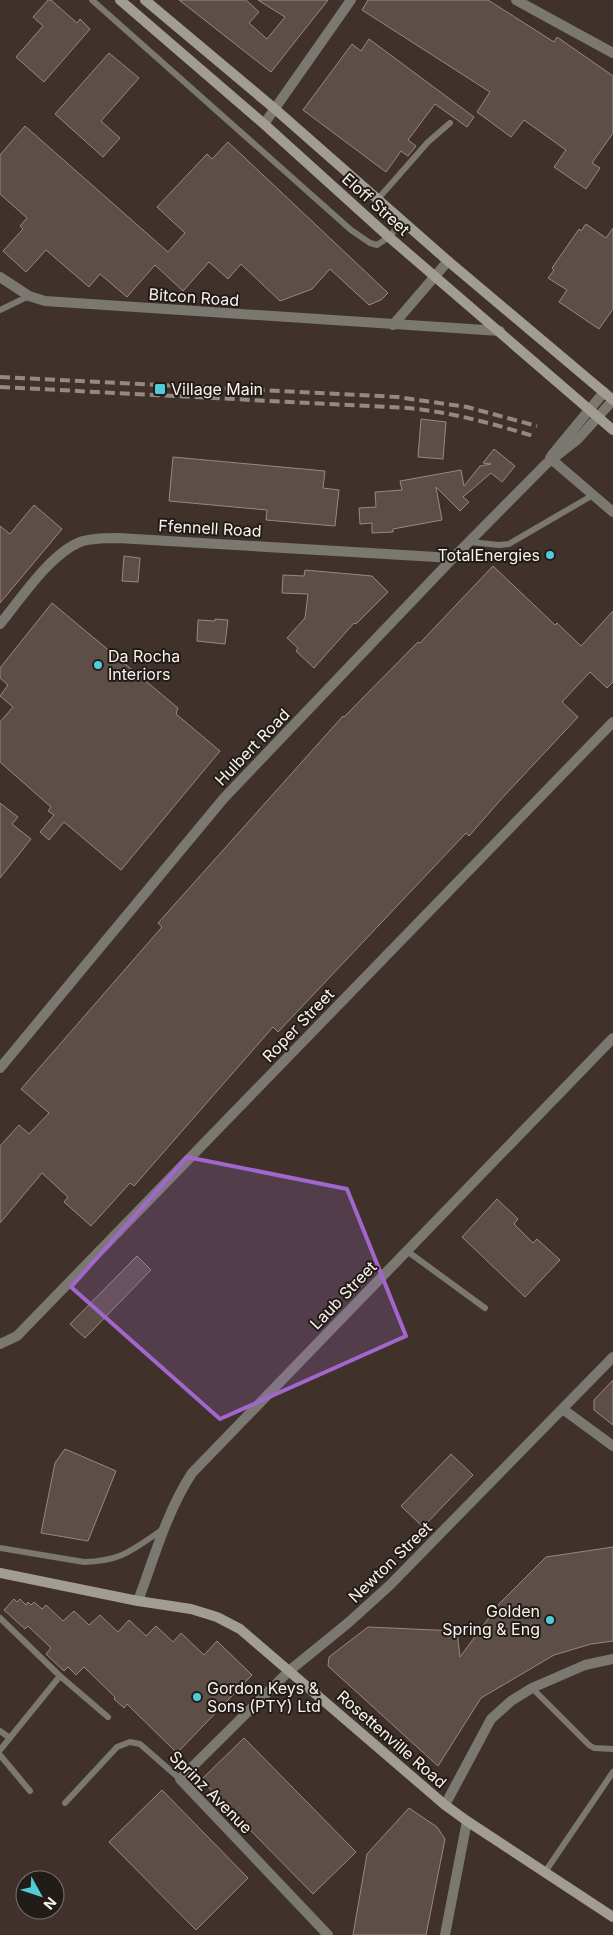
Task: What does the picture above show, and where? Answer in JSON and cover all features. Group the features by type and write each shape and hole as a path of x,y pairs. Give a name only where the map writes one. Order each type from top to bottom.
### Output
{"street":[{"name":"Eloff Street","path":"120,0 264,124 389,237 613,430"},
{"name":"Eloff Street","path":"145,0 275,109 448,262 613,400"},
{"path":"264,124 351,0"},
{"path":"516,0 613,53"},
{"path":"393,325 409,309 448,262"},
{"name":"Bitcon Road","path":"0,277 29,296 45,302 500,331"},
{"name":"Hulbert Road","path":"0,1068 224,798 453,558 550,461 578,439 604,392"},
{"name":"Hulbert Road","path":"594,413 613,400"},
{"path":"550,461 613,512"},
{"name":"Ffennell Road","path":"0,624 56,556 80,542 100,538 453,558"},
{"name":"Roper Street","path":"0,1344 17,1336 613,722"},
{"name":"Laub Street","path":"138,1601 181,1490 192,1473 613,1038"},
{"name":"Newton Street","path":"180,1779 288,1671 348,1623 390,1585 613,1358"},
{"path":"564,1410 613,1446"},
{"name":"Rosettenville Road","path":"0,1573 138,1601 191,1609 217,1617 240,1629 467,1822 613,1917"},
{"path":"445,1805 491,1720 511,1701 532,1688 585,1665 613,1659"},
{"name":"Sprinz Avenue","path":"180,1779 328,1935"},
{"path":"445,1935 467,1822"}],"lane":[{"path":"92,0 351,230 375,245 389,237 402,222"},
{"path":"377,200 428,142 450,124"},
{"path":"0,310 29,296"},
{"path":"470,542 499,545 509,544 593,495"},
{"path":"407,1251 485,1308"},
{"path":"0,1548 84,1562 98,1562 117,1558 166,1528"},
{"path":"0,1618 60,1676 108,1717"},
{"path":"0,1750 60,1676"},
{"path":"532,1688 589,1746 613,1749"},
{"path":"0,1731 10,1738"},
{"name":"Sprinz Avenue","path":"65,1802 117,1747 130,1742 140,1744 180,1779"},
{"path":"0,1756 30,1791"},
{"path":"545,1872 613,1772"}],"highlighted area":[{"path":"187,1157 347,1189 406,1336 220,1419 71,1287"}],"building":[{"path":"48,0 51,0 77,23 80,19 90,29 44,82 16,57 43,26 33,17"},
{"path":"179,0 246,0 259,12 249,23 267,39 285,17 258,0 328,0 271,72"},
{"path":"368,0 488,0 554,42 557,37 613,76 613,133 592,163 600,168 586,189 554,167 566,150 524,120 511,137 477,112 490,92 362,10"},
{"path":"369,39 474,117 467,127 435,104 408,140 416,146 408,156 401,151 386,172 303,110 352,44 361,51"},
{"path":"109,53 139,78 101,121 120,138 103,157 55,114"},
{"path":"25,126 168,252 185,233 157,207 207,154 212,159 228,142 388,293 381,300 369,305 330,269 312,289 280,301 241,264 228,279 209,262 183,291 155,265 127,297 100,274 89,287 46,250 26,272 3,251 23,229 20,226 27,218 0,194 0,155"},
{"path":"586,224 606,238 613,228 613,309 599,329 559,302 567,290 548,278 554,270 552,268 579,229 581,231"},
{"path":"421,419 446,422 443,459 418,457"},
{"path":"494,449 515,466 502,482 491,473 463,497 469,502 460,511 436,487 442,520 393,529 393,532 372,533 372,523 360,524 359,508 376,507 375,492 402,490 400,481 461,470 464,486 480,466 491,464 483,463"},
{"path":"173,457 325,471 323,488 339,490 335,526 266,520 267,510 169,501"},
{"path":"34,505 62,529 0,603 0,526 10,534"},
{"path":"124,556 140,558 138,582 122,581"},
{"path":"493,566 555,625 557,623 581,646 613,611 613,682 607,688 590,672 562,702 578,717 469,836 466,833 278,1032 273,1027 134,1186 130,1183 91,1226 64,1202 68,1197 42,1173 0,1223 0,1146 19,1125 29,1134 49,1113 21,1089 162,927 158,923 343,716 418,642 420,643"},
{"path":"305,570 372,576 388,592 356,624 354,623 314,668 296,651 298,648 287,638 305,618 308,594 282,593 283,575 304,576"},
{"path":"52,603 178,708 176,714 220,751 121,870 64,822 49,840 40,832 54,815 48,811 51,807 0,762 0,722 13,707 0,696 8,685 0,678 0,668"},
{"path":"215,619 228,620 225,644 197,641 198,620 215,621"},
{"path":"0,803 18,817 12,824 31,839 0,878"},
{"path":"497,1199 518,1219 514,1224 533,1243 537,1239 560,1260 525,1297 462,1237"},
{"path":"137,1256 151,1270 85,1338 70,1324"},
{"path":"613,1380 613,1425 594,1410 594,1400"},
{"path":"65,1449 116,1471 88,1541 41,1533 55,1463"},
{"path":"451,1454 473,1475 423,1527 401,1506"},
{"path":"613,1547 613,1641 591,1644 554,1655 481,1698 438,1766 328,1666 329,1657 368,1627 457,1631 460,1657 499,1604 546,1557"},
{"path":"14,1599 17,1602 20,1599 26,1605 28,1602 31,1605 34,1602 42,1609 46,1605 63,1621 74,1611 89,1625 100,1615 118,1632 129,1620 146,1636 156,1626 173,1642 181,1633 204,1655 217,1641 252,1675 177,1753 127,1704 124,1708 114,1699 115,1697 84,1667 76,1675 68,1667 64,1671 46,1654 51,1648 28,1626 25,1629 4,1610"},
{"path":"244,1738 356,1852 313,1894 201,1780"},
{"path":"162,1790 248,1878 196,1930 109,1842"},
{"path":"409,1808 437,1827 445,1839 426,1935 353,1935 367,1854"}],"railway":[{"path":"0,377 397,397 467,407 537,426"},
{"path":"0,387 407,408 439,412 533,436"}],"place":[{"name":"Village Main","path":"160,389"},
{"name":"TotalEnergies","path":"550,555"},
{"name":"Da Rocha Interiors","path":"98,665"},
{"name":"Golden Spring & Eng","path":"550,1620"},
{"name":"Gordon Keys & Sons (PTY) Ltd","path":"197,1697"}]}
